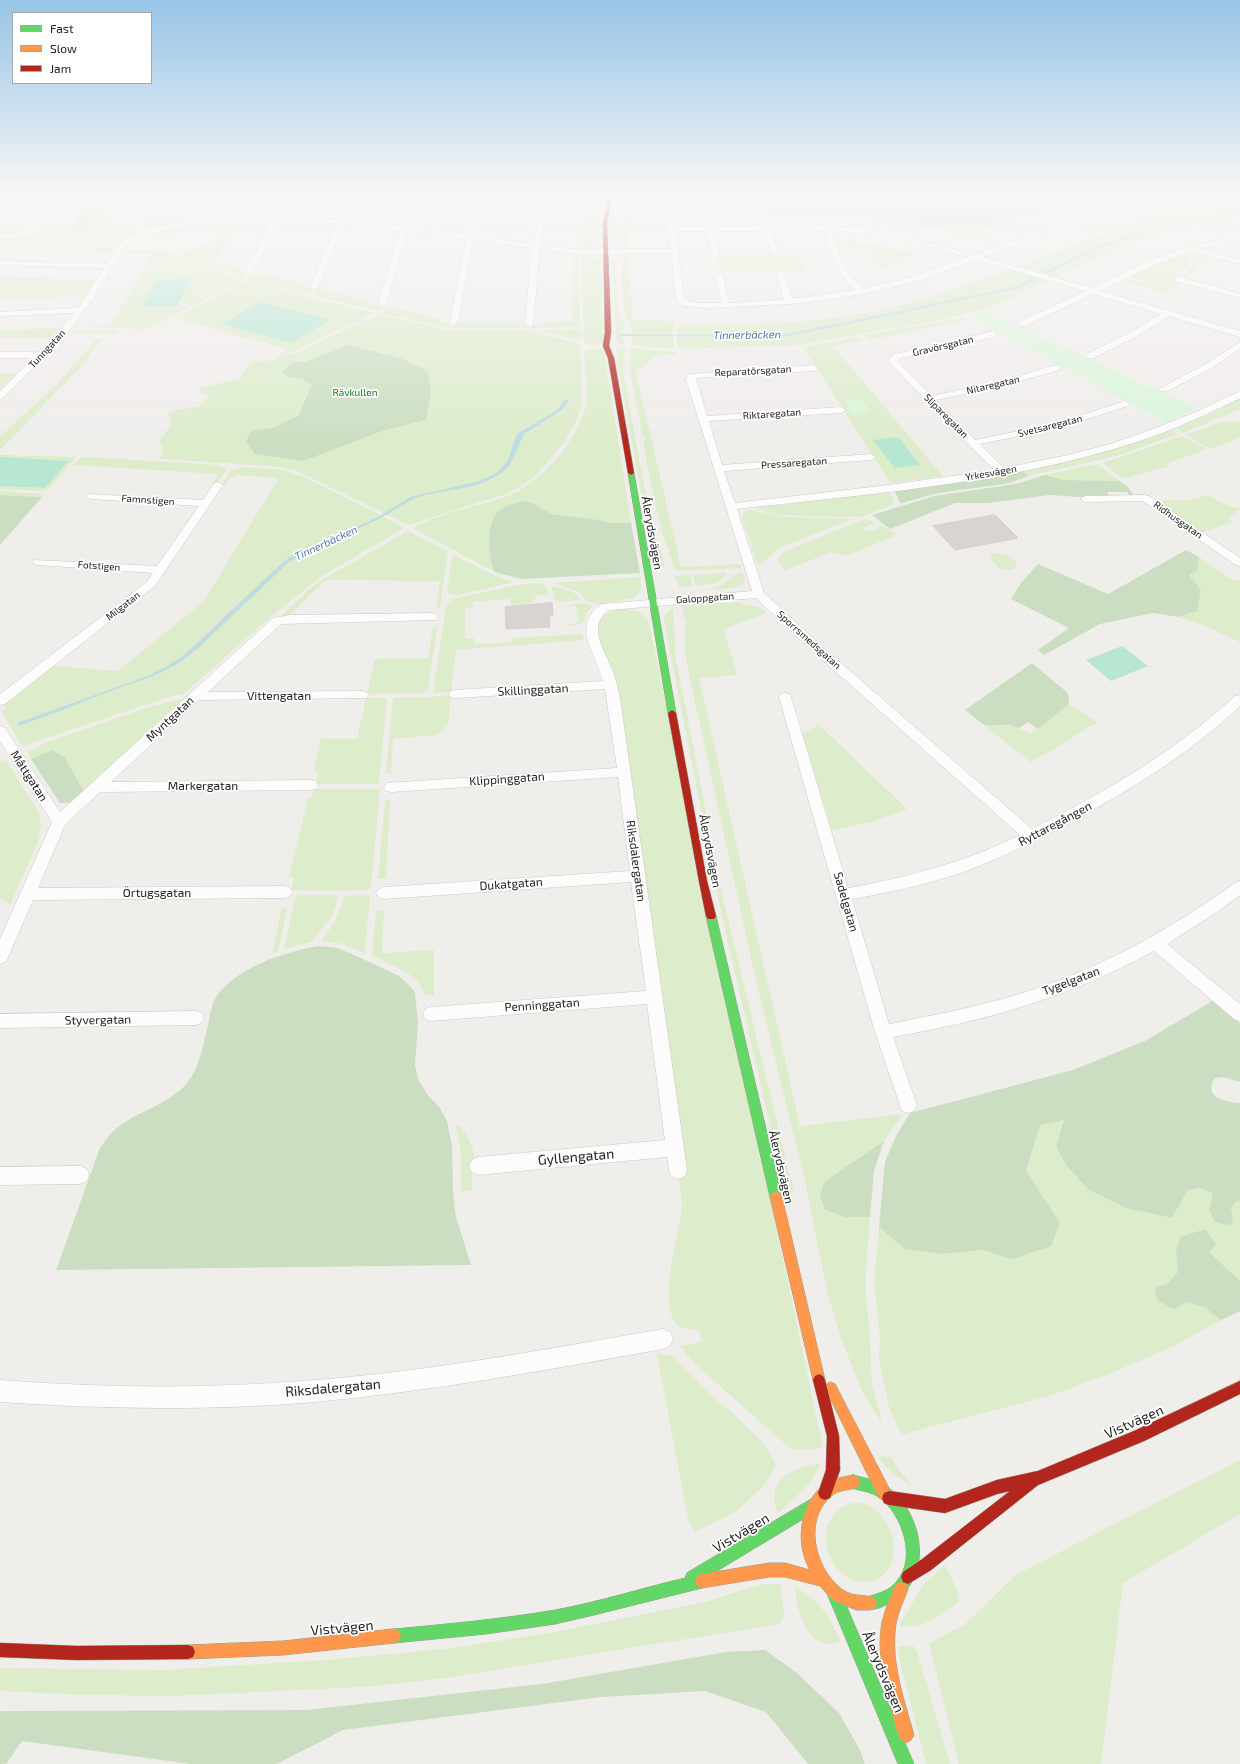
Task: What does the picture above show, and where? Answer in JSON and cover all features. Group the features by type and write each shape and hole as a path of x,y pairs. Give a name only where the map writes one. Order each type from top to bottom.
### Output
{"main road":[{"name":"Ålerydsvägen","path":"607,278 608,332 606,348 611,358 652,602 703,881 810,1344 833,1436 833,1470 825,1493"},
{"name":"Ålerydsvägen","path":"810,1344 886,1495"},
{"name":"Vistvägen","path":"886,1495 930,1506 945,1506 967,1500 997,1487 1038,1478 1139,1436 1240,1387"},
{"name":"Vistvägen","path":"908,1577 926,1565 1038,1478"},
{"path":"853,1482 869,1485 886,1495 900,1510 908,1526 912,1543 912,1555 908,1577 901,1589 886,1601 869,1605 850,1602 833,1591 823,1580 813,1562 808,1542 809,1522 815,1504 825,1493 838,1485 853,1482"},
{"name":"Vistvägen","path":"681,1585 815,1504"},
{"name":"Vistvägen","path":"0,1650 77,1653 177,1653 283,1648 485,1627 578,1612 681,1585 769,1570 785,1570 823,1580"},
{"name":"Ålerydsvägen","path":"901,1589 889,1624 887,1637 889,1659 912,1764"},
{"name":"Ålerydsvägen","path":"833,1591 906,1764"}],"street":[{"name":"Tunngatan","path":"0,396 42,355 80,310 102,278"},
{"path":"314,287 318,278"},
{"path":"382,304 390,278"},
{"path":"454,322 462,278"},
{"path":"529,324 533,278"},
{"path":"677,278 680,300 682,302 692,304 725,305 789,302 862,292 917,278"},
{"path":"720,278 725,305"},
{"path":"782,278 789,302"},
{"path":"847,278 862,292"},
{"path":"1048,278 1240,334"},
{"path":"1022,324 1119,278"},
{"path":"1178,279 1240,296"},
{"path":"0,314 80,310"},
{"path":"1090,356 1136,333 1168,313"},
{"name":"Gravörsgatan","path":"893,359 898,356 931,350 993,334"},
{"path":"1164,389 1207,367 1240,345"},
{"path":"0,355 42,355"},
{"name":"Sliparegatan","path":"893,359 894,364 1002,472"},
{"name":"Reparatörsgatan","path":"692,376 814,368"},
{"name":"Nitaregatan","path":"929,399 1003,383 1056,368"},
{"name":"Sporrsmedsgatan","path":"692,376 692,382 718,468 759,594 822,653 1031,837"},
{"name":"Yrkesvägen","path":"731,507 1002,472 1085,453 1140,437 1187,420 1240,394"},
{"name":"Svetsaregatan","path":"973,443 1059,424 1125,404"},
{"name":"Riktaregatan","path":"703,418 841,410"},
{"name":"Pressaregatan","path":"718,468 871,458"},
{"name":"Milgatan","path":"0,701 151,584 218,485"},
{"name":"Famnstigen","path":"91,496 206,504"},
{"name":"Ridhusgatan","path":"1085,500 1145,498 1240,563"},
{"name":"Fotstigen","path":"38,562 161,570"},
{"name":"Galoppgatan","path":"652,602 759,594"},
{"name":"Riksdalergatan","path":"652,602 606,607 596,612 591,621 594,644 607,673 614,698 678,1170"},
{"name":"Myntgatan","path":"0,957 59,822 270,627 282,620 432,617"},
{"name":"Skillinggatan","path":"455,694 610,685"},
{"name":"Vittengatan","path":"195,696 362,695"},
{"name":"Sadelgatan","path":"785,697 883,1032 908,1105"},
{"name":"Ryttaregången","path":"844,895 895,886 940,874 987,857 1031,837 1080,812 1169,757 1230,709 1240,699"},
{"name":"Måttgatan","path":"0,731 59,822"},
{"name":"Klippinggatan","path":"391,787 624,772"},
{"name":"Markergatan","path":"96,787 311,785"},
{"name":"Dukatgatan","path":"384,893 637,876"},
{"name":"Tygelgatan","path":"883,1032 988,1009 1029,997 1112,966 1155,943 1240,887"},
{"name":"Örtugsgatan","path":"28,894 285,892"},
{"path":"1155,943 1240,1014"},
{"name":"Penninggatan","path":"431,1014 654,997"},
{"name":"Styvergatan","path":"0,1021 196,1018"},
{"name":"Gyllengatan","path":"478,1166 675,1148"},
{"path":"0,1176 80,1175"},
{"name":"Riksdalergatan","path":"0,1391 136,1398 194,1398 315,1391 430,1378 663,1339"}],"green space":[{"path":"0,278 90,280 97,278 84,298 79,296 0,299"},
{"path":"139,278 237,278 242,280 193,306 179,302 191,279 141,306 178,305 186,307 185,310 164,321 136,331 130,328 78,327 109,325"},
{"path":"249,278 280,278 303,284 303,286 311,289 312,291 308,294 248,280"},
{"path":"573,278 579,278 580,325 576,327 531,328 531,325 541,325 541,322 572,322"},
{"path":"582,278 601,278 603,342 601,344 593,345 584,343"},
{"path":"613,278 616,278 618,310 625,325 624,332 621,332 621,338 624,338 624,344 617,344"},
{"path":"622,278 630,278 633,319 676,322 673,331 674,348 669,349 632,345 631,327 625,313 622,288 624,286 622,286"},
{"path":"984,278 1039,278 1047,281 1002,303 982,310 940,320 798,345 678,349 676,336 680,324 746,324 811,321 855,315 914,302"},
{"path":"1128,278 1154,283 1181,281 1165,293 1121,280"},
{"path":"1134,278 1173,278 1169,281 1156,283"},
{"path":"191,279 177,306 141,306 156,280"},
{"path":"248,281 375,313 296,350 281,355 287,349 174,318","holes":["260,302 330,320 222,324"]},
{"path":"316,290 325,290 370,302 370,304 380,306 379,311 314,296"},
{"path":"260,302 330,320 292,343 221,324"},
{"path":"393,307 441,320 441,322 452,326 451,328 442,327 382,313 384,308"},
{"path":"985,312 1016,326 997,332 971,318 972,316"},
{"path":"379,314 446,330 527,330 580,344 582,402 578,417 565,441 539,472 524,484 505,494 408,525 295,470 270,466 160,459 163,448 159,441 171,425 168,413 176,410 200,406 209,395 198,392 200,388 239,379 251,362 274,360 278,357 293,354","holes":["348,345 426,420 379,432 252,430 273,428 299,415 311,384 301,378 289,378 293,362 305,362"]},
{"path":"963,318 967,319 868,340 864,335"},
{"path":"456,323 518,323 518,325 527,325 527,328 455,328"},
{"path":"63,325 49,340 46,338 0,337 0,330 54,328"},
{"path":"1020,327 1197,409 1166,422 1000,334"},
{"path":"578,329 580,331 581,341 536,330"},
{"path":"73,330 119,332 115,334 71,333"},
{"path":"859,337 865,340 833,346 943,476 890,483 804,348"},
{"path":"92,339 102,339 91,353 87,361 0,450 0,437 57,384 95,341"},
{"name":"Rävkullen","path":"348,345 400,358 428,371 431,392 426,420 379,432 303,461 255,454 246,441 252,430 273,428 299,415 311,385 301,378 289,378 282,371 293,362 305,362"},
{"path":"617,348 625,349 623,371 650,518 661,551 664,566 655,572 619,370"},
{"path":"631,348 675,352 677,354 656,356 636,372 681,567 740,564 741,568 675,571 660,524 651,482 643,440 645,440 645,437 643,437 630,371"},
{"path":"591,349 603,349 604,351 631,523 609,523 600,520 551,514 533,503 492,565 495,572 414,529 415,527 438,517 510,495 535,480 547,469 568,444 582,417 587,398 584,352"},
{"path":"20,371 0,391 0,374 10,374"},
{"path":"1240,398 1240,409 1183,433 1175,428 1209,414"},
{"path":"862,399 871,412 853,414 845,401"},
{"path":"1223,421 1240,422 1240,438 1210,449 1186,435"},
{"path":"1171,429 1178,434 1120,455 1028,476 1023,471"},
{"path":"1182,436 1207,449 1166,464 1169,466 1123,479 1103,463"},
{"path":"898,437 920,465 895,468 873,440"},
{"path":"0,455 76,457 48,490 41,491 0,489 0,486 45,488 0,457"},
{"path":"0,457 68,461 45,488 0,486"},
{"path":"87,457 218,465 226,470 217,484 212,484 219,474 74,465 80,458"},
{"path":"1097,464 1119,481 1061,480 1045,475"},
{"path":"241,467 283,470 301,476 404,528 319,578 267,620 185,693 165,698 22,746 2,712 7,702 54,666 118,671 203,602 279,478 237,475 230,478 225,485 221,485 230,472"},
{"path":"1023,471 1028,476 1010,483 938,493 902,503 900,503 894,490"},
{"path":"1045,475 1062,480 1119,481 1128,487 1134,496 1130,496 1127,492 1107,492 1110,497 1050,495 988,503 955,503 890,529 872,515 934,496 1016,484"},
{"path":"0,491 43,495 42,497 0,495"},
{"path":"889,491 894,501 892,505 861,517 779,515 753,508"},
{"path":"0,495 42,497 0,545"},
{"path":"1209,495 1220,502 1240,509 1228,518 1232,522 1200,533 1161,504 1164,500 1190,500"},
{"path":"523,501 533,503 551,514 600,520 609,523 631,523 640,573 521,579 495,572 491,559 489,542 493,518 502,509"},
{"path":"751,510 784,517 853,519 781,547 758,566 742,517 744,512"},
{"path":"864,519 875,522 863,529 869,532 882,526 897,535 846,556 830,552 785,570 777,559 784,552"},
{"path":"408,531 446,550 448,553 440,607 436,608 440,581 326,580 288,616 280,617 308,590 322,580"},
{"path":"1186,550 1199,557 1197,571 1189,575 1201,590 1197,611 1178,617 1153,613 1100,624 1044,655 1038,650 1069,628 1011,599 1021,583 1038,564 1108,594"},
{"path":"998,553 1005,554 1013,558 1017,567 1005,570 997,566 991,559 990,555"},
{"path":"454,555 495,576 514,582 457,595 449,594 447,591 452,556"},
{"path":"1199,557 1234,581 1240,579 1240,642 1208,627 1178,617 1197,611 1201,590 1189,575 1197,571"},
{"path":"742,572 745,579 743,584 730,588 708,590 722,585 737,573"},
{"path":"725,573 727,575 717,583 696,586 693,575"},
{"path":"690,575 692,586 679,587 675,576"},
{"path":"641,577 641,590 635,597 597,604 588,602 579,592 553,583"},
{"path":"534,583 542,584 547,587 548,595 536,595 535,599 526,604 511,605 510,599 473,602 473,607 465,608 465,638 474,638 475,644 512,642 512,638 581,634 584,640 456,650 451,692 433,693 446,606 451,600"},
{"path":"551,586 573,592 579,597 580,600 560,602 553,598 554,594"},
{"path":"741,602 741,604 758,607 767,613 724,629 737,675 699,678 800,1126 903,1114 884,1141 824,1182 845,1217 870,1217 866,1271 866,1300 869,1320 872,1385 882,1421 862,1391 841,1338 829,1299 806,1185 756,981 688,670 685,652 685,626 687,625 687,622 685,622 682,605"},
{"path":"580,603 593,606 587,612 583,623 569,626 568,624 578,623 576,606 563,606"},
{"path":"673,608 676,660 723,898 794,1193 786,1194 723,921 664,621 665,615"},
{"path":"622,609 637,611 648,619 823,1448 798,1450 791,1449 696,1365 679,1346 701,1342 699,1329 688,1329 678,1325 672,1315 669,1302 671,1268 682,1205 679,1180 686,1173 618,688 603,651 597,624 607,613"},
{"path":"433,627 437,627 437,629 428,690 422,693 367,694 375,659 428,658"},
{"path":"1122,646 1148,666 1111,681 1086,660"},
{"path":"1032,663 1068,693 1069,704 1038,729 1028,722 1019,728 1010,725 984,725 965,710"},
{"path":"451,696 448,725 436,735 393,739 391,773 386,773 393,698"},
{"path":"185,698 84,792 52,750 31,759 27,752 50,741 149,707"},
{"path":"366,698 387,698 379,784 316,784 318,771 314,771 321,739 357,739"},
{"path":"1069,704 1097,722 1055,749 1030,762 984,725 1013,726 1030,734"},
{"path":"817,723 907,809 875,821 832,831 803,735 804,732 817,726"},
{"path":"52,750 65,758 84,792 71,803 60,803 31,759"},
{"path":"6,760 39,813 41,824 38,842 10,905 0,898 0,761"},
{"path":"314,789 380,789 371,888 368,890 291,890 294,877 289,877 308,798 312,797"},
{"path":"390,800 386,878 378,879 385,801"},
{"path":"296,895 336,895 338,898 332,916 311,942 284,949"},
{"path":"344,896 370,896 365,952 364,953 339,943 321,941 336,920"},
{"path":"282,907 287,908 278,952 272,954"},
{"path":"384,910 382,953 434,950 434,995 426,995 414,977 372,955 376,911"},
{"path":"319,946 338,948 399,976 415,992 418,1023 415,1066 419,1081 427,1094 440,1108 447,1121 452,1146 453,1191 456,1217 471,1265 56,1270 100,1148 110,1134 118,1127 171,1097 187,1083 197,1065 202,1051 213,1003 220,991 244,972 259,964 291,952"},
{"path":"1214,1000 1240,1023 1240,1082 1223,1077 1215,1078 1211,1090 1217,1098 1240,1103 1240,1201 1237,1201 1231,1208 1233,1220 1231,1226 1215,1222 1209,1210 1213,1193 1199,1188 1188,1190 1172,1218 1126,1208 1089,1190 1067,1166 1056,1147 1064,1120 1040,1125 1026,1171 1060,1223 1051,1246 1012,1259 983,1250 942,1254 905,1249 879,1227 885,1162 896,1136 910,1113 1073,1070 1145,1041"},
{"path":"1065,1120 1056,1147 1089,1190 1126,1208 1172,1218 1188,1190 1199,1188 1213,1193 1209,1210 1233,1220 1231,1208 1237,1201 1240,1201 1240,1281 1209,1252 1205,1229 1180,1237 1176,1252 1178,1272 1168,1283 1156,1288 1174,1309 1187,1302 1204,1307 1221,1320 1172,1347 1109,1374 1049,1396 903,1434 900,1432 889,1407 879,1360 880,1337 874,1284 879,1227 905,1249 942,1254 983,1250 1012,1258 1060,1223 1026,1172 1040,1124"},
{"path":"456,1125 459,1126 466,1134 473,1149 472,1190 461,1191 461,1156"},
{"path":"884,1141 874,1171 870,1217 845,1217 825,1210 820,1195 824,1182"},
{"path":"1205,1229 1216,1244 1209,1252 1240,1281 1240,1311 1221,1320 1204,1307 1187,1302 1174,1309 1157,1300 1155,1288 1168,1283 1178,1272 1176,1252 1180,1237"},
{"path":"657,1354 673,1356 717,1401 728,1409 763,1442 776,1465 763,1487 734,1513 695,1532 688,1519"},
{"path":"883,1456 891,1457 898,1469 913,1487 894,1474 878,1458"},
{"path":"1240,1460 1240,1514 1123,1583 1101,1764 959,1764 929,1643 964,1625 1017,1574"},
{"path":"821,1463 808,1485 778,1513 775,1501 775,1492 778,1484 784,1477 800,1468"},
{"path":"853,1503 865,1504 873,1508 886,1522 893,1540 893,1559 889,1568 882,1576 867,1582 853,1580 841,1572 833,1561 827,1548 826,1534 830,1521 838,1510"},
{"path":"945,1565 957,1590 959,1600 956,1604 934,1619 918,1626 899,1626 923,1585"},
{"path":"762,1584 780,1584 784,1614 780,1624 438,1679 363,1687 174,1696 88,1695 0,1691 0,1668 163,1670 327,1660 454,1648 560,1631 705,1602"},
{"path":"795,1587 811,1597 817,1603 827,1616 841,1641 830,1644 820,1642 813,1637 806,1628 798,1607"},
{"path":"912,1645 917,1651 950,1764 926,1764 900,1661 898,1647"},
{"path":"765,1650 797,1673 839,1713 860,1750 865,1764 808,1764 766,1712 705,1691 601,1697 343,1730 277,1764 191,1764 22,1741 6,1764 0,1764 0,1711 306,1710 542,1684 726,1652"}],"water":[{"path":"1031,278 1036,280 1020,288 785,337 621,336 621,334 762,336 783,334 1013,287"},
{"name":"Tinnerbäcken","path":"565,399 569,401 562,410 524,434 509,466 500,474 473,486 425,495 413,499 379,519 305,553 289,562 196,650 176,665 145,679 19,726 17,723 145,677 170,664 192,648 271,573 290,557 380,516 410,497 476,482 491,476 499,471 508,460 517,434 557,410"}],"building":[{"path":"995,515 1018,538 955,550 933,526"},
{"path":"552,603 553,615 549,615 550,627 506,629 505,607"}],"traffic: fast":[{"path":"631,473 672,713"},
{"path":"711,916 776,1197"},
{"path":"853,1482 870,1486 881,1491 895,1503 909,1530 913,1546 913,1561 909,1575 902,1587 890,1596 878,1602 870,1603"},
{"path":"692,1578 815,1504"},
{"path":"394,1636 486,1627 555,1617 702,1581"},
{"path":"833,1591 906,1764"}],"traffic: slow":[{"path":"776,1197 819,1380"},
{"path":"831,1388 884,1493"},
{"path":"853,1482 832,1487 821,1497 809,1519 808,1540 813,1561 824,1580 838,1595 856,1603 870,1603"},
{"path":"702,1581 769,1570 785,1570 823,1580"},
{"path":"901,1589 889,1624 888,1652 889,1666 895,1694 906,1735"},
{"path":"188,1652 283,1648 394,1636"}],"traffic: jam":[{"path":"607,278 608,332 606,346 611,358 631,473"},
{"path":"672,713 703,881 711,916"},
{"path":"819,1380 833,1436 833,1470 825,1493"},
{"path":"889,1498 945,1506 997,1487 1038,1478 1139,1436 1240,1387"},
{"path":"908,1577 926,1565 1032,1482"},
{"path":"0,1650 77,1653 188,1652"}]}
